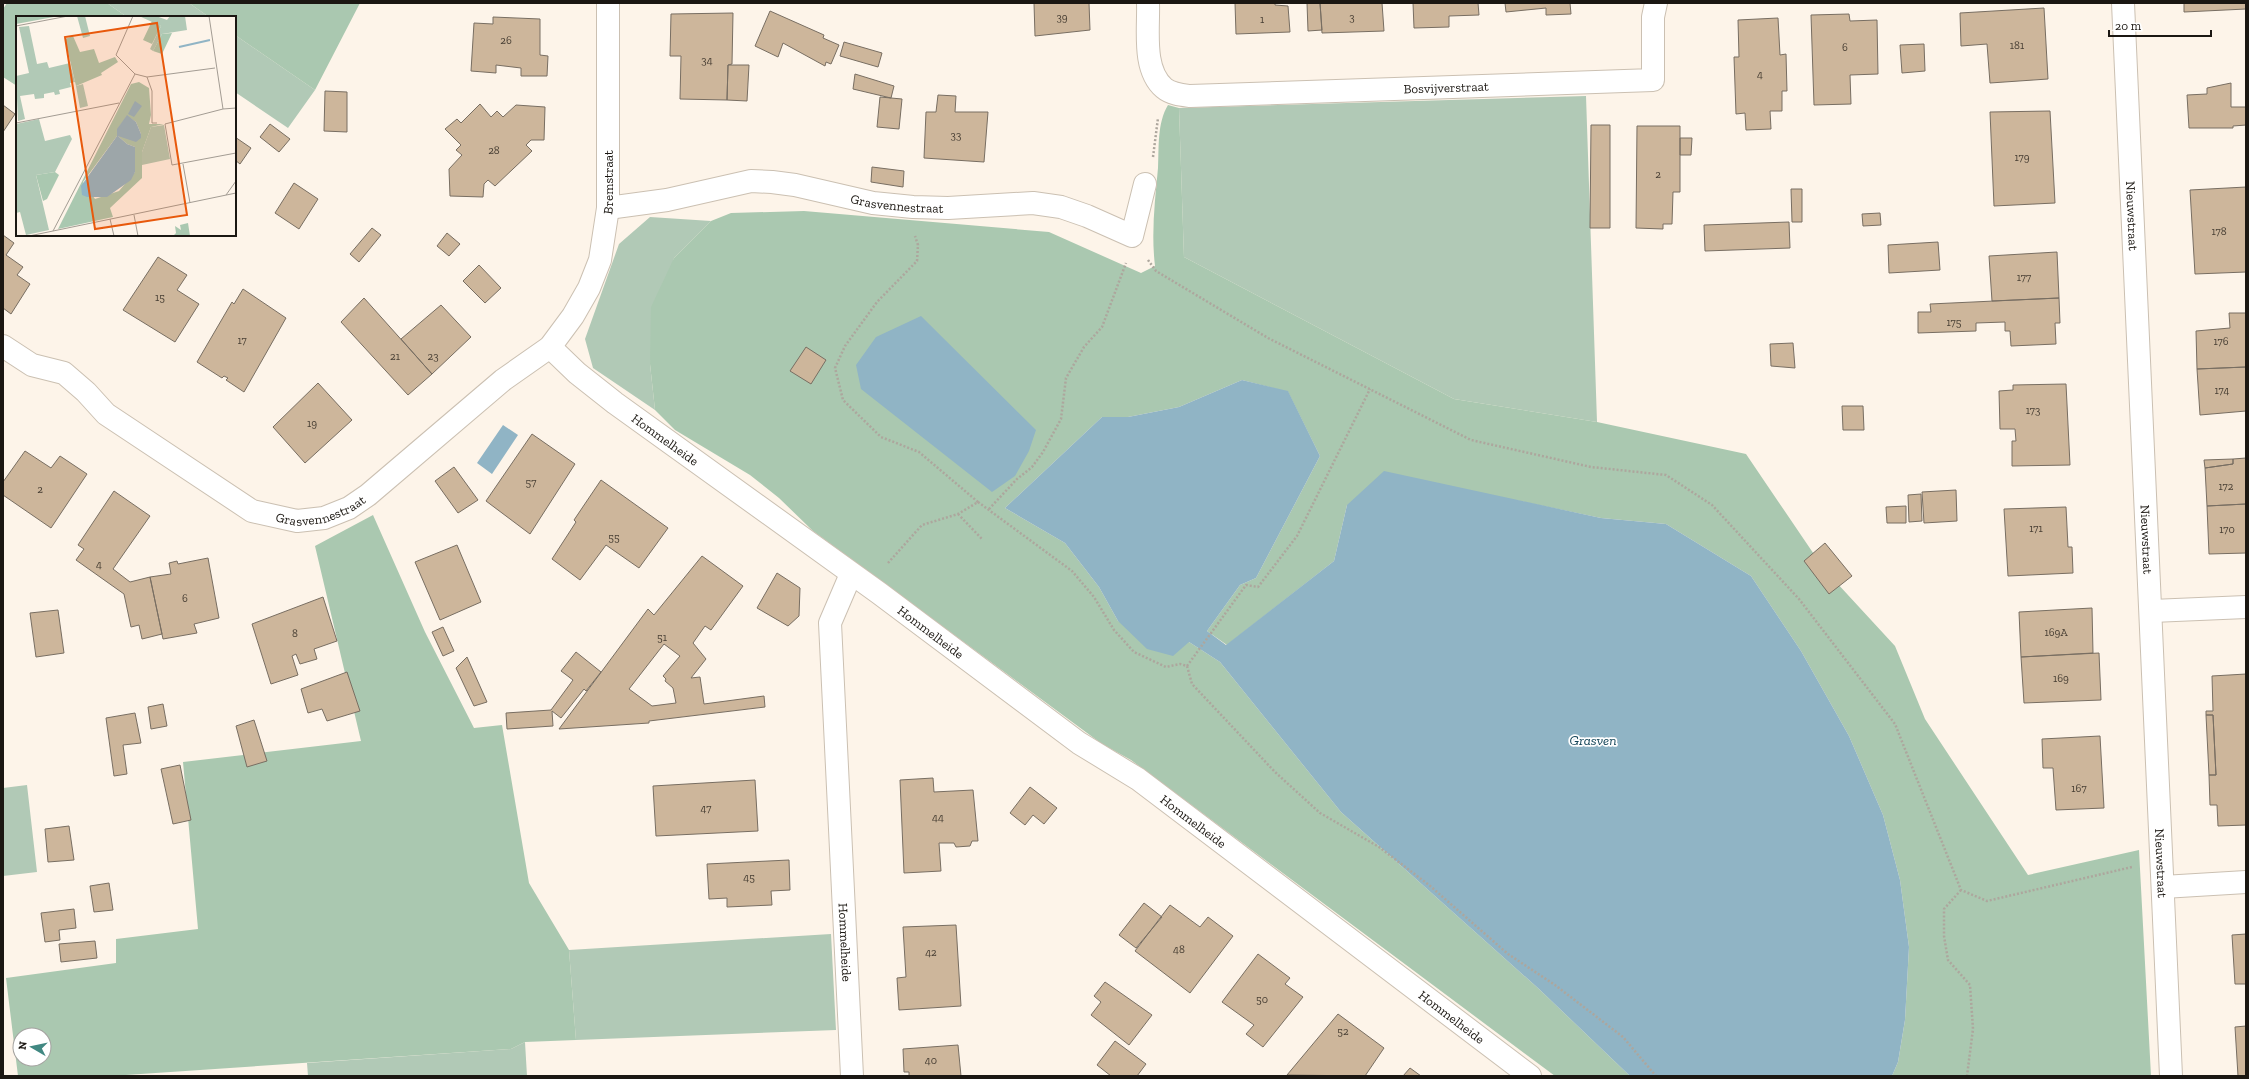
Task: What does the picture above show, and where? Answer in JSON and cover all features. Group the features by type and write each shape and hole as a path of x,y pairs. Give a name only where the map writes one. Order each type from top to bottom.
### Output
{"street":[{"name":"Bremstraat","path":"550,347 574,316 589,288 600,260 608,208 608,3"},
{"path":"1148,3 1150,64 1156,78 1164,89"},
{"name":"Bosvijverstraat","path":"1164,89 1176,94 1190,96 1653,80 1653,17 1656,3"},
{"name":"Nieuwstraat","path":"2123,3 2152,611 2171,1076"},
{"name":"Grasvennestraat","path":"608,208 667,200 751,181 795,185 873,203 913,207 948,208 1034,203 1061,207 1087,216 1132,236"},
{"path":"1132,236 1145,184"},
{"name":"Grasvennestraat","path":"3,346 32,365 64,373 86,392 106,414 252,511 297,521 324,518 349,508 368,495 503,380 550,347"},
{"name":"Hommelheide","path":"550,347 576,373 615,403 851,574 879,592 1079,743 1138,779 1530,1076"},
{"name":"Hommelheide","path":"851,574 830,624 852,1076"},
{"path":"2152,611 2246,607"},
{"path":"2163,887 2246,882"}],"path":[{"path":"1145,184 1151,167 1164,89"},
{"path":"913,207 911,225 918,244 917,261 877,302 845,346 835,368 843,400 881,437 919,452 978,502 990,508 1072,571 1094,597 1114,630 1134,652 1166,667 1187,666"},
{"path":"1132,236 1156,271 1268,338 1471,440 1591,467 1666,475 1712,505 1799,599 1895,724 1961,890 1987,901 2162,861"},
{"path":"990,508 1017,479 1032,466 1043,452 1060,419 1066,378 1084,347 1102,327 1126,262 1132,236"},
{"path":"1187,666 1246,585 1258,587 1297,536 1370,389"},
{"path":"879,592 888,562 922,525 958,514 978,502"},
{"path":"958,514 982,539"},
{"path":"1187,666 1192,684 1275,772 1320,813 1379,847 1429,885 1508,954 1555,985 1623,1037 1656,1076"},
{"path":"1961,890 1944,909 1944,936 1948,960 1970,985 1973,1029 1967,1076"}],"green space":[{"path":"7,3 107,3 126,16 16,16 16,85 3,77 3,9"},
{"path":"107,3 189,3 208,16 126,16"},
{"path":"189,3 360,3 315,90 236,36 236,16 208,16"},
{"path":"236,36 315,90 288,128 236,93"},
{"path":"1586,96 1597,422 1454,399 1184,257 1179,108"},
{"path":"1168,105 1179,108 1184,257 1454,399 1597,422 1746,454 1824,569 1895,646 1925,719 2028,875 2139,850 2151,1076 1892,1076 1898,1062 1905,1020 1909,947 1900,880 1883,815 1849,736 1801,651 1751,576 1666,524 1601,518 1515,500 1347,505 1334,561 1227,645 1207,631 1240,585 1256,578 1320,456 1288,392 1242,380 1179,407 1128,417 1102,417 1005,508 1065,543 1099,587 1118,621 1189,642 1220,662 1341,812 1539,989 1630,1076 1555,1076 1131,760 1102,744 813,531 779,498 750,475 675,430 655,410 650,364 651,307 674,258 711,221 731,213 804,211 1049,232 1141,273 1155,266 1153,229 1159,136 1164,112"},
{"path":"650,217 711,221 674,258 650,364 655,410 593,368 585,339 619,244"},
{"path":"373,515 425,632 474,728 502,725 529,883 569,950 576,1040 525,1042 511,1049 111,1076 18,1076 17,1067 52,1067 52,1027 12,1027 6,978 116,963 116,939 198,929 183,762 361,741 315,546"},
{"path":"27,785 37,872 3,876 3,788"},
{"path":"831,934 836,1030 576,1040 569,950"},
{"path":"525,1042 527,1076 308,1076 307,1063 511,1049"}],"water":[{"path":"921,316 1036,430 1029,451 1015,476 992,492 861,389 856,365 876,337"},
{"name":"Grasven","path":"1242,380 1288,391 1320,456 1256,578 1240,585 1207,631 1226,645 1334,561 1347,505 1384,471 1601,518 1666,524 1751,576 1801,651 1849,736 1883,815 1900,880 1909,947 1905,1020 1898,1062 1892,1076 1630,1076 1539,989 1341,812 1220,662 1189,642 1173,656 1147,649 1118,621 1099,587 1065,543 1005,508 1102,417 1128,417 1179,407"},
{"path":"503,425 518,435 492,474 477,463"}],"building":[{"path":"1034,3 1089,3 1090,30 1035,36"},
{"path":"1235,3 1275,3 1275,5 1288,6 1290,32 1236,34"},
{"path":"1307,3 1320,3 1322,30 1308,31"},
{"path":"1320,3 1382,3 1384,31 1322,33"},
{"path":"1413,3 1478,3 1479,15 1449,16 1449,27 1414,28"},
{"path":"1505,3 1570,3 1571,14 1546,15 1546,8 1506,12"},
{"path":"2184,3 2246,3 2246,9 2184,12"},
{"path":"2044,8 2048,79 1990,83 1987,44 1961,46 1960,13"},
{"path":"770,11 824,35 823,38 839,45 831,64 826,62 825,66 783,43 778,57 755,46"},
{"path":"733,13 732,64 728,65 727,100 680,99 681,56 670,56 671,14"},
{"path":"1849,14 1850,21 1877,20 1878,74 1850,75 1851,104 1814,105 1811,15"},
{"path":"493,17 540,19 540,55 548,56 547,76 521,76 521,68 496,65 496,73 471,71 474,23 493,24"},
{"path":"1778,18 1780,55 1786,54 1787,91 1782,91 1782,111 1770,111 1771,129 1746,130 1745,113 1736,114 1734,57 1739,57 1738,20"},
{"path":"844,42 882,53 878,67 840,56"},
{"path":"1924,44 1925,71 1902,73 1900,45"},
{"path":"728,65 749,65 747,101 727,100"},
{"path":"855,74 894,86 891,98 853,89"},
{"path":"2231,83 2231,107 2246,107 2246,125 2233,126 2233,128 2189,128 2187,95 2207,94 2207,88"},
{"path":"325,91 347,92 347,132 324,131"},
{"path":"938,95 956,96 955,112 988,112 984,162 924,158 926,112 936,112"},
{"path":"880,97 902,99 899,129 877,127"},
{"path":"480,104 491,117 497,111 503,117 516,105 545,107 544,140 531,140 526,145 532,151 495,186 488,180 484,184 483,197 450,196 449,169 462,155 456,150 461,145 445,129 457,119 461,123"},
{"path":"3,105 15,114 3,132"},
{"path":"2050,111 2055,203 1994,206 1990,112"},
{"path":"270,124 290,139 279,152 260,137"},
{"path":"1591,125 1610,125 1610,228 1590,228"},
{"path":"1637,126 1680,126 1680,192 1673,192 1672,224 1663,224 1663,229 1636,228"},
{"path":"236,138 251,148 240,164 236,161"},
{"path":"1680,138 1692,138 1691,155 1680,155"},
{"path":"872,167 904,171 903,187 871,182"},
{"path":"294,183 318,199 299,229 275,213"},
{"path":"2246,187 2246,272 2195,274 2190,190"},
{"path":"1791,189 1802,189 1802,222 1792,222"},
{"path":"1880,213 1881,225 1863,226 1862,214"},
{"path":"1789,222 1790,248 1705,251 1704,225"},
{"path":"372,228 381,235 359,262 350,254"},
{"path":"447,233 460,244 449,256 437,246"},
{"path":"3,235 14,243 6,255 23,267 17,275 30,284 11,314 3,308"},
{"path":"1938,242 1940,270 1889,273 1888,245"},
{"path":"2057,252 2059,298 1992,301 1989,256"},
{"path":"158,257 187,275 177,290 199,304 175,342 123,310"},
{"path":"479,265 501,288 485,303 463,281"},
{"path":"243,289 286,318 244,392 226,380 228,378 224,376 222,378 197,362 232,302 234,304"},
{"path":"364,298 432,374 408,395 341,322"},
{"path":"2059,298 2060,323 2055,323 2056,344 2011,346 2010,331 2005,331 2005,322 1976,323 1976,331 1918,333 1918,312 1931,312 1930,304"},
{"path":"441,305 471,337 432,374 401,339"},
{"path":"2229,313 2246,313 2246,367 2197,369 2196,331 2230,328"},
{"path":"1793,343 1795,368 1771,366 1770,344"},
{"path":"806,347 826,360 811,384 790,371"},
{"path":"2246,367 2246,411 2200,415 2197,369"},
{"path":"318,383 352,420 305,463 273,427"},
{"path":"2066,384 2070,465 2012,466 2012,441 2016,441 2015,429 2000,429 1999,391 2013,390 2013,385"},
{"path":"1842,406 1863,406 1864,430 1843,430"},
{"path":"532,434 575,464 530,534 486,501"},
{"path":"25,451 51,468 60,456 87,474 51,528 3,495 3,482"},
{"path":"2246,458 2246,504 2207,506 2205,468 2233,464 2233,459"},
{"path":"2233,459 2233,464 2205,468 2204,460"},
{"path":"454,467 478,500 458,513 435,481"},
{"path":"601,480 668,528 639,568 606,545 580,580 552,559 576,522 574,520"},
{"path":"1956,490 1957,521 1924,523 1922,492"},
{"path":"114,491 150,516 113,569 130,582 150,577 162,634 142,639 139,625 131,627 124,594 76,560 84,549 78,545"},
{"path":"1921,494 1922,521 1909,522 1908,495"},
{"path":"2246,504 2246,553 2209,554 2207,506"},
{"path":"1906,506 1906,523 1887,523 1886,507"},
{"path":"2066,507 2068,547 2072,547 2073,573 2008,576 2004,509"},
{"path":"1825,543 1852,576 1829,594 1804,561"},
{"path":"457,545 481,602 440,620 415,562"},
{"path":"702,556 743,586 711,630 705,626 693,643 706,659 691,678 700,677 704,704 764,696 765,707 649,721 649,723 559,729 648,609 654,615","holes":["664,644 680,656 663,676 666,679 665,681 673,688 676,703 652,706 629,689"]},
{"path":"208,558 219,618 194,624 197,633 163,639 150,577 171,574 169,563 177,561 178,564"},
{"path":"777,573 800,588 799,616 788,626 757,608"},
{"path":"323,597 337,641 314,649 317,659 300,664 296,654 292,656 298,675 271,684 252,624"},
{"path":"2092,608 2093,653 2021,657 2019,612"},
{"path":"58,610 64,653 36,657 30,613"},
{"path":"443,627 454,651 443,656 432,632"},
{"path":"576,652 601,672 586,691 584,689 561,718 552,711 553,726 507,729 506,713 551,710 573,680 561,671"},
{"path":"2099,653 2101,700 2024,703 2021,657"},
{"path":"467,657 487,702 474,706 456,668"},
{"path":"347,672 360,711 327,721 322,709 308,713 301,689"},
{"path":"2246,674 2246,825 2218,826 2217,805 2210,805 2209,775 2216,775 2213,715 2206,715 2206,711 2213,711 2212,676"},
{"path":"163,704 167,726 151,729 148,707"},
{"path":"135,713 141,743 123,745 127,774 114,776 106,718"},
{"path":"2206,715 2213,715 2216,775 2209,775"},
{"path":"254,720 267,761 247,767 236,726"},
{"path":"2100,736 2104,808 2056,810 2053,768 2043,768 2042,739"},
{"path":"180,765 191,820 173,824 161,769"},
{"path":"933,778 934,792 973,790 978,841 972,841 970,846 956,847 954,843 939,843 941,871 904,873 900,780"},
{"path":"755,780 758,831 656,836 653,786"},
{"path":"1030,787 1057,808 1044,824 1033,815 1025,825 1010,813"},
{"path":"69,826 74,860 48,862 45,829"},
{"path":"789,860 790,890 771,891 772,905 727,907 727,898 709,899 707,864"},
{"path":"109,883 113,910 94,912 90,886"},
{"path":"1144,903 1162,917 1136,948 1119,935"},
{"path":"1170,905 1200,927 1208,917 1233,936 1190,993 1135,951"},
{"path":"74,909 76,928 59,930 60,940 45,942 41,913"},
{"path":"956,925 961,1006 899,1010 897,978 906,977 903,927"},
{"path":"2246,934 2246,984 2235,984 2232,935"},
{"path":"95,941 97,958 61,962 59,944"},
{"path":"1258,954 1290,978 1285,984 1303,997 1263,1047 1246,1034 1254,1025 1222,1002"},
{"path":"1105,982 1152,1015 1129,1045 1091,1015 1101,1002 1094,996"},
{"path":"1338,1014 1384,1048 1365,1076 1287,1075"},
{"path":"2246,1026 2246,1076 2238,1076 2235,1027"},
{"path":"1115,1041 1146,1064 1137,1076 1111,1076 1097,1065"},
{"path":"958,1045 961,1076 909,1076 909,1072 904,1072 903,1049"},
{"path":"1410,1068 1421,1076 1403,1076"}]}
